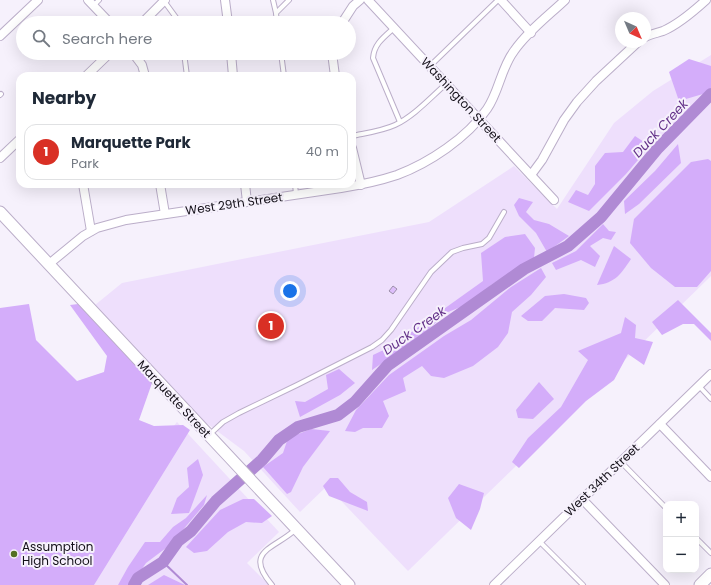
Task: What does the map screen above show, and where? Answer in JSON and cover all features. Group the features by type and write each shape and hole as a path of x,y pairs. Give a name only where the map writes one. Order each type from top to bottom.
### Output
{"main road":[{"name":"Marquette Street","path":"0,212 349,585"}],"street":[{"path":"21,16 38,0"},
{"path":"224,0 227,16"},
{"path":"347,16 353,6 360,0"},
{"name":"Washington Street","path":"368,0 554,200"},
{"path":"501,0 531,33"},
{"name":"West 29th Street","path":"356,185 375,182 398,174 426,161 454,143 488,109 512,53 521,42 565,0"},
{"path":"651,34 663,31 706,0"},
{"path":"149,16 165,1"},
{"path":"94,2 105,16"},
{"path":"0,36 16,21"},
{"path":"531,175 542,160 564,120 577,102 596,81 632,48"},
{"path":"90,72 103,60"},
{"path":"138,60 142,65 143,72"},
{"path":"232,60 233,72"},
{"path":"333,60 334,72"},
{"path":"0,158 16,143"},
{"path":"356,166 360,184"},
{"path":"84,188 91,231"},
{"path":"161,188 165,214"},
{"path":"245,188 247,202"},
{"name":"West 29th Street","path":"49,264 66,249 96,228 126,220 337,188"},
{"name":"West 34th Street","path":"494,585 711,374"},
{"path":"660,424 711,477"},
{"path":"582,499 665,585"},
{"path":"500,578 507,585"}],"lane":[{"path":"274,0 276,16"},
{"path":"276,13 289,0"},
{"path":"430,66 498,0"},
{"path":"165,1 175,16"},
{"path":"394,28 374,49 374,58 400,122"},
{"path":"185,60 186,72"},
{"path":"282,60 283,72"},
{"path":"356,135 395,125 411,115 446,84"},
{"path":"295,188 296,195"},
{"path":"212,439 223,422 372,347 382,340 431,272 452,252 482,244 489,238 504,212"},
{"path":"699,386 711,399"},
{"path":"620,462 663,505"},
{"path":"272,585 264,575 261,566 262,555 266,550 288,537 296,529"},
{"path":"539,541 583,585"},
{"path":"699,541 711,553"}],"shaded area":[{"path":"711,55 711,276 408,571 327,486 300,512 244,451 205,422 95,305 122,283 429,222 514,166 557,209 614,123 653,91"},
{"path":"689,59 711,66 711,88 703,94 679,101 669,72"},
{"path":"635,136 650,146 626,174 589,211 568,202 576,190 588,195 595,184 595,166 605,153 623,152"},
{"path":"678,144 681,163 639,204 625,214 624,201 655,171"},
{"path":"708,159 711,161 711,271 697,287 675,287 651,268 630,243 634,219 691,162"},
{"path":"519,198 533,202 526,212 534,220 549,224 569,236 547,252 536,233 519,216 514,205"},
{"path":"603,224 609,231 616,232 611,240 603,238 590,246 600,256 595,267 581,260 556,270 552,263 576,251"},
{"path":"525,234 535,248 534,258 491,285 471,303 448,312 416,340 372,370 373,355 392,346 483,281 481,253 505,237"},
{"path":"614,246 631,259 617,277 603,284 597,285"},
{"path":"541,268 546,277 531,295 512,312 508,333 498,347 473,366 444,378 431,376 422,366 403,378 406,391 383,401 389,416 382,428 363,428 355,432 345,431 356,410 389,375 444,336 471,320 511,287"},
{"path":"564,294 586,298 589,303 584,310 555,308 542,321 528,321 521,316 545,296"},
{"path":"678,300 711,333 711,341 694,324 683,324 662,335 652,322"},
{"path":"29,304 36,340 77,381 104,372 107,356 70,305 78,304 152,383 139,420 154,426 183,425 190,430 94,585 0,585 0,308"},
{"path":"625,317 636,325 635,338 653,342 644,365 628,354 614,380 586,401 519,468 512,462 528,438 561,407 588,360 578,351 621,333"},
{"path":"339,369 355,383 340,395 300,417 295,401 305,402 328,389 326,375"},
{"path":"539,382 554,399 533,419 518,418 516,410"},
{"path":"177,422 279,532 247,563 269,585 67,585 158,446"},
{"path":"311,429 330,431 303,467 291,492 287,494 263,467 283,453 288,438"},
{"path":"198,459 203,475 189,513 171,514 177,498 189,487 187,468"},
{"path":"330,478 338,478 350,492 367,502 368,511 329,496 323,486"},
{"path":"459,484 484,493 480,509 471,530 456,518 448,498"},
{"path":"207,495 204,505 170,545 146,563 131,585 118,585 145,542 160,542 173,527 186,518"},
{"path":"243,499 254,499 272,516 262,523 246,522 228,532 207,551 194,553 186,547 220,510"},
{"path":"164,575 185,585 148,585"}],"building":[{"path":"393,286 397,289 393,294 389,291"}],"waterway":[{"name":"Duck Creek","path":"134,585 138,578 163,562 178,541 191,531 216,501 262,460 279,440 298,427 338,415 355,402 388,365 524,269 568,246 601,217 658,148 711,94"},
{"path":"163,562 187,585"}],"place":[{"name":"Marquette Park","path":"271,326"},
{"name":"Assumption High School","path":"14,554"}]}
